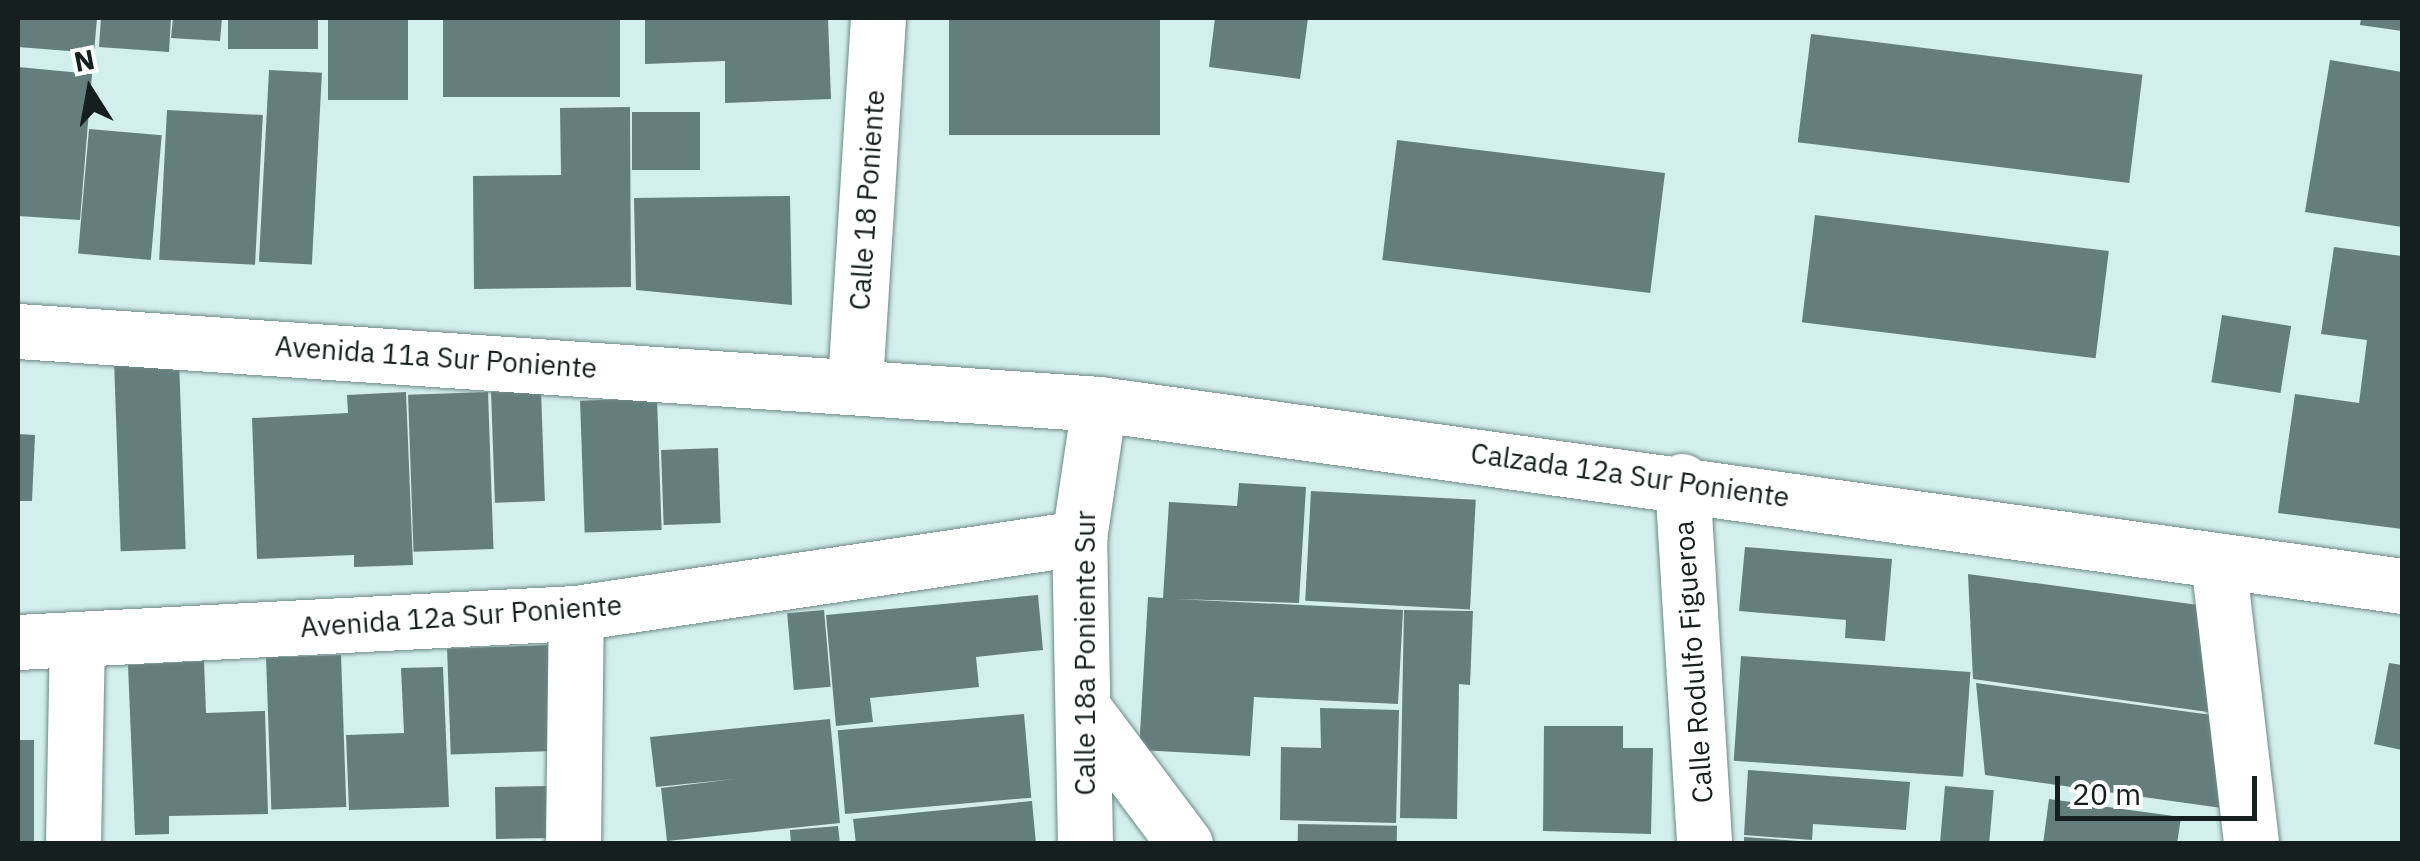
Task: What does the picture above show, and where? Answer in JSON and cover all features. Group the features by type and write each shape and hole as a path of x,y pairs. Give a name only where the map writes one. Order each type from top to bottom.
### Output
{"street":[{"name":"Calle 18 Poniente","path":"855,384 878,18"},
{"name":"Avenida 11a Sur Poniente","path":"18,331 855,384"},
{"name":"Calzada 12a Sur Poniente","path":"855,384 1099,404 1682,481 2402,586"},
{"name":"Calle 18a Poniente Sur","path":"1085,844 1079,538 1099,404"},
{"name":"Calle Rodulfo Figueroa","path":"1682,481 1704,844"},
{"name":"Avenida 12a Sur Poniente","path":"18,642 576,613 1079,538"},
{"path":"2218,561 2252,844"},
{"path":"573,844 576,613"},
{"path":"72,844 77,640"},
{"path":"1083,708 1185,844"}],"building":[{"path":"18,18 97,18 94,53 18,47"},
{"path":"101,18 171,18 169,52 99,47"},
{"path":"173,18 222,18 220,41 171,38"},
{"path":"228,18 318,18 318,49 228,49"},
{"path":"328,18 408,18 408,100 328,100"},
{"path":"443,18 620,18 620,97 443,97"},
{"path":"645,18 828,18 831,99 725,103 725,61 645,64"},
{"path":"949,18 1160,18 1160,135 949,135"},
{"path":"1215,18 1308,18 1300,79 1209,67"},
{"path":"2361,18 2402,18 2402,31 2360,25"},
{"path":"1811,34 2143,75 2129,183 1798,142"},
{"path":"2330,60 2402,72 2402,227 2305,212"},
{"path":"18,67 92,74 80,220 18,216"},
{"path":"269,70 322,73 312,265 259,262"},
{"path":"630,107 631,287 474,289 473,176 561,175 560,108"},
{"path":"167,110 263,115 255,265 159,260"},
{"path":"632,112 700,112 700,170 632,170"},
{"path":"89,129 162,135 151,260 78,254"},
{"path":"1397,140 1665,173 1650,293 1382,260"},
{"path":"790,196 792,305 636,290 634,198"},
{"path":"1815,215 2109,251 2096,358 1802,322"},
{"path":"2334,247 2402,256 2402,529 2278,513 2295,394 2359,403 2367,340 2321,334"},
{"path":"2222,315 2291,326 2281,393 2211,382"},
{"path":"179,359 186,549 121,551 114,361"},
{"path":"541,390 545,501 495,503 491,392"},
{"path":"406,392 413,565 354,567 354,555 257,559 252,418 348,413 347,395"},
{"path":"488,392 493,549 414,552 408,395"},
{"path":"657,398 662,530 585,533 580,401"},
{"path":"18,434 35,435 32,501 18,501"},
{"path":"718,448 721,523 664,525 661,450"},
{"path":"1239,483 1306,487 1299,603 1176,599 1403,610 1398,704 1254,697 1250,756 1139,750 1148,597 1163,598 1169,502 1237,506"},
{"path":"1311,491 1476,500 1470,609 1305,601"},
{"path":"1745,547 1892,559 1885,641 1845,638 1846,620 1739,611"},
{"path":"1968,574 2213,607 2222,714 1973,679"},
{"path":"1038,595 1043,650 976,657 979,687 870,698 873,722 836,726 826,615"},
{"path":"824,610 831,687 794,690 787,613"},
{"path":"1404,610 1473,611 1470,685 1459,684 1457,819 1400,818"},
{"path":"550,645 554,751 451,755 447,649"},
{"path":"341,655 346,807 271,810 266,658"},
{"path":"1741,656 1970,672 1963,777 1734,761"},
{"path":"204,661 206,713 265,711 268,814 169,816 169,834 135,835 128,665"},
{"path":"2389,663 2402,665 2402,750 2374,744"},
{"path":"443,667 449,807 349,810 346,735 404,733 401,668"},
{"path":"1976,683 2219,716 2229,809 1985,775"},
{"path":"1320,708 1399,710 1396,823 1280,820 1281,747 1321,748"},
{"path":"1024,714 1031,798 845,814 838,730"},
{"path":"830,719 840,823 667,841 661,788 734,779 656,787 650,737"},
{"path":"1544,726 1623,726 1623,748 1653,748 1651,834 1543,831"},
{"path":"18,740 34,740 34,844 18,844"},
{"path":"1748,770 1910,782 1906,830 1813,824 1812,840 1744,835"},
{"path":"547,786 548,838 496,839 495,787"},
{"path":"1945,786 1994,790 1989,844 1940,844"},
{"path":"2049,799 2181,817 2177,844 2043,844"},
{"path":"1032,801 1036,844 856,844 853,819"},
{"path":"1298,824 1397,826 1397,844 1298,844"},
{"path":"838,826 840,844 791,844 790,830"},
{"path":"1744,837 1799,841 1799,844 1744,844"}]}
